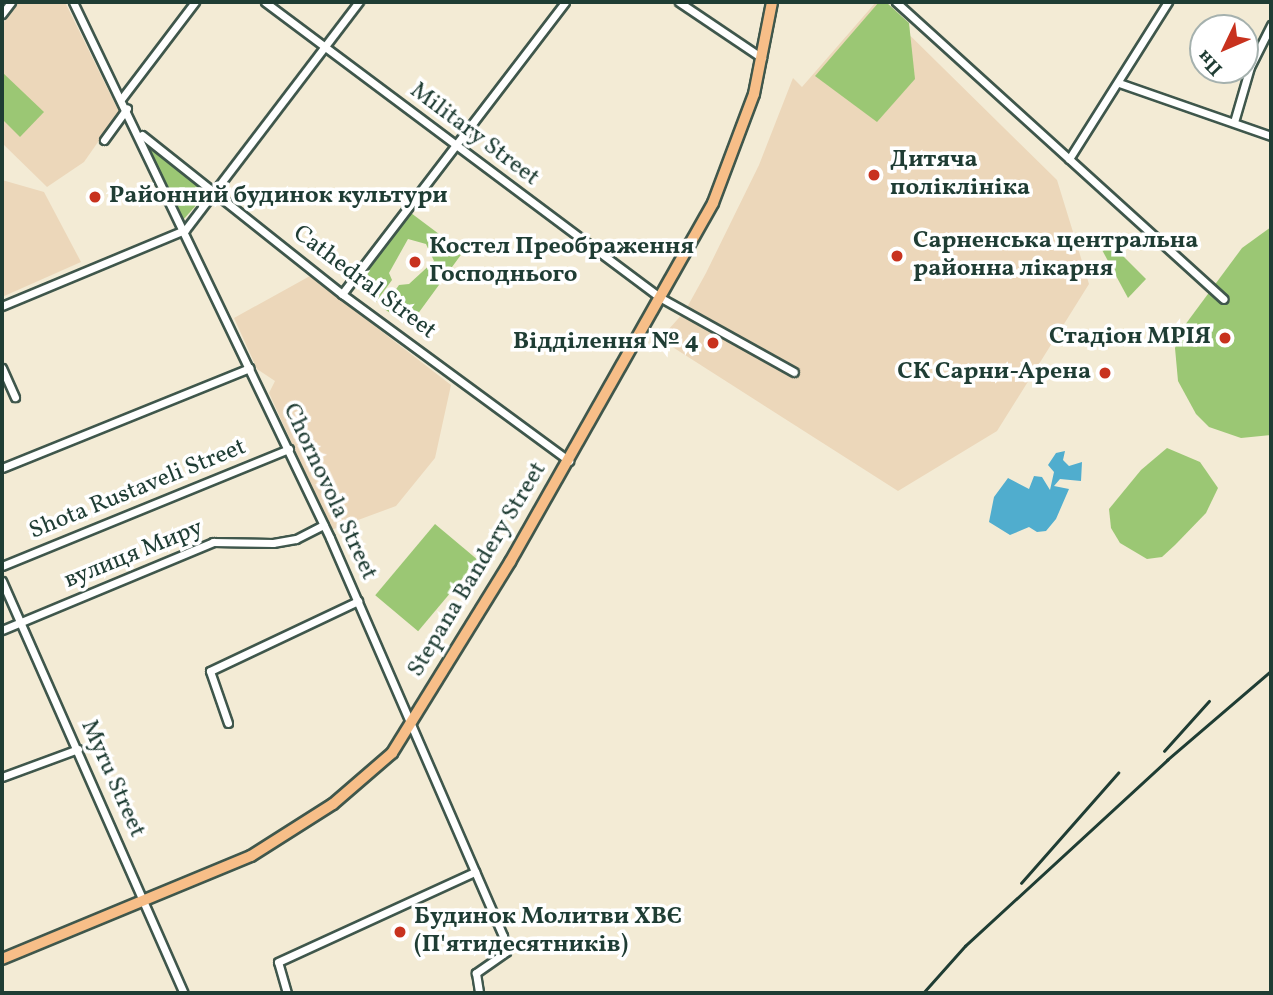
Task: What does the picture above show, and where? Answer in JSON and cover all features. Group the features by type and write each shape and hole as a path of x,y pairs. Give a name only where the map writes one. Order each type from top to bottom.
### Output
{"main road":[{"name":"Stepana Bandery Street","path":"2,959 145,902 291,834 366,779 392,753 569,461 713,203 762,58 772,2"}],"street":[{"path":"2,14 10,2"},
{"name":"Chornovola Street","path":"73,2 127,108 289,449 358,601 475,873 506,952 476,973 479,993"},
{"path":"122,98 195,2"},
{"name":"Military Street","path":"265,2 661,298 794,372"},
{"path":"2,306 185,230 216,193 359,2"},
{"path":"342,294 565,2"},
{"path":"679,2 762,58"},
{"path":"896,2 1223,299"},
{"path":"1069,159 1168,2"},
{"path":"1234,122 1250,67 1271,25"},
{"path":"1119,83 1271,136"},
{"path":"104,140 127,108"},
{"name":"Cathedral Street","path":"138,133 342,294 569,461"},
{"path":"2,468 250,368"},
{"name":"Shota Rustaveli Street","path":"2,566 289,449"},
{"name":"вулиця Миру","path":"2,630 213,542 272,543 296,539 324,526"},
{"name":"Myru Street","path":"2,581 184,993"},
{"path":"228,723 210,671 358,601"},
{"path":"2,777 78,749"},
{"path":"288,993 278,962 475,873"}],"shaded area":[{"path":"18,2 65,2 119,112 84,162 47,187 2,143 2,25"},
{"name":"Сарненська центральна районна лікарня","path":"876,2 1057,180 1089,284 997,431 898,491 660,339 685,311 706,273 759,165 793,78 802,87"},
{"path":"2,180 44,192 81,262 2,297"},
{"path":"310,276 451,385 435,458 396,506 331,530 269,393 275,381 257,369 234,318"}],"green space":[{"path":"879,2 886,2 909,23 915,79 877,122 815,76"},
{"path":"2,72 44,112 20,137 2,119"},
{"path":"147,143 207,193 183,220"},
{"path":"411,213 463,252 409,326 383,308 399,285 409,284 434,261 426,244 408,239 389,273 392,280 376,302 356,287"},
{"name":"Стадіон МРІЯ","path":"1271,227 1271,435 1241,438 1209,427 1196,414 1178,381 1175,348 1182,329 1242,248"},
{"path":"1107,240 1146,279 1128,298 1101,248"},
{"path":"1167,448 1200,462 1218,488 1206,513 1175,545 1162,557 1147,559 1120,543 1111,528 1109,509 1141,470"},
{"path":"435,524 478,560 418,631 375,595"}],"water":[{"path":"1065,451 1063,460 1069,466 1082,462 1081,481 1060,479 1054,486 1069,489 1056,519 1046,531 1037,532 1029,527 1010,535 989,522 994,497 1008,478 1029,489 1034,476 1042,477 1050,490 1054,472 1048,465 1056,453"}],"railway":[{"path":"923,993 965,946 1167,760 1271,671"},
{"path":"1164,751 1209,701"},
{"path":"1021,883 1118,773"}],"place":[{"name":"Дитяча поліклініка","path":"874,175"},
{"name":"Районний будинок культури","path":"95,197"},
{"name":"Сарненська центральна районна лікарня","path":"897,256"},
{"name":"Костел Преображення Господнього","path":"415,262"},
{"name":"Стадіон МРІЯ","path":"1225,338"},
{"name":"Відділення № 4","path":"713,343"},
{"name":"СК Сарни-Арена","path":"1105,373"},
{"name":"Будинок Молитви ХВЄ (П'ятидесятників)","path":"400,932"}]}
